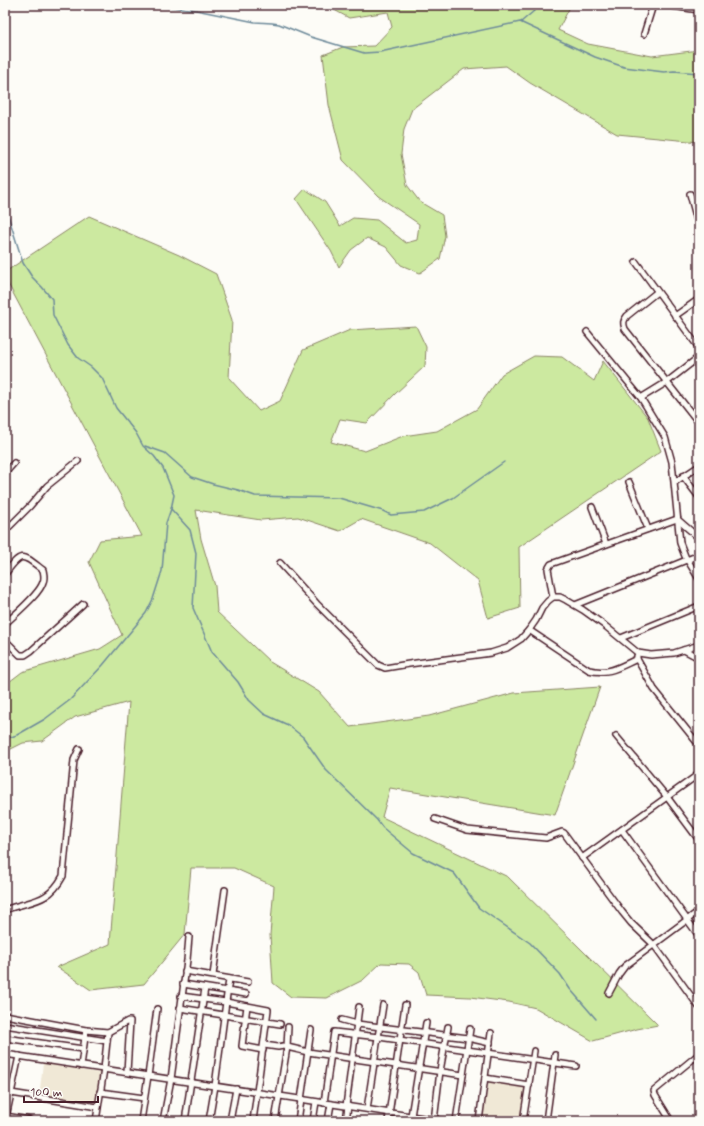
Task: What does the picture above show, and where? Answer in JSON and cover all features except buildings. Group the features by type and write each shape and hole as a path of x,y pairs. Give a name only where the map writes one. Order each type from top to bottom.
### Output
{"main road":[{"path":"6,1117 29,1121"}],"street":[{"path":"644,34 653,5"},
{"path":"665,5 699,10"},
{"path":"690,194 699,228"},
{"path":"636,262 699,348"},
{"path":"658,292 627,316 623,324 625,329 699,423"},
{"path":"676,316 699,298"},
{"path":"587,332 641,398 665,437 672,462 675,482 680,543 688,561 699,579"},
{"path":"641,398 667,382 699,358"},
{"path":"5,531 30,506 47,486 78,461"},
{"path":"5,473 14,463"},
{"path":"675,482 699,466"},
{"path":"684,476 699,497"},
{"path":"629,482 648,529"},
{"path":"592,507 606,544"},
{"path":"554,597 548,569 550,564 677,519"},
{"path":"677,519 699,538"},
{"path":"575,605 688,561 699,555"},
{"path":"5,574 15,561 20,557 24,557 43,570 45,576 43,584 37,593 5,624"},
{"path":"280,563 317,604 378,665 386,668 491,653 507,648 514,644 529,630 548,600 554,597 560,597 575,605 604,625 638,652 651,655 674,653 699,645"},
{"path":"5,640 20,655 25,655 31,652 83,604"},
{"path":"621,638 699,606"},
{"path":"529,630 589,670 598,672 612,671 637,659"},
{"path":"684,650 699,658"},
{"path":"638,652 637,659 654,689 699,745"},
{"path":"616,736 667,797 699,839"},
{"path":"5,910 20,904 36,901 46,896 54,889 63,876 74,760 79,749"},
{"path":"582,858 699,774"},
{"path":"435,819 467,830 546,838 562,832 567,836 631,923 654,945 699,1007"},
{"path":"622,830 699,936"},
{"path":"213,975 225,890"},
{"path":"609,993 622,970 699,911"},
{"path":"163,1121 171,1079 189,936"},
{"path":"185,971 248,982"},
{"path":"209,1121 229,979"},
{"path":"183,984 246,994"},
{"path":"185,1121 205,988"},
{"path":"181,996 226,1002 268,1010 253,1121"},
{"path":"388,1121 401,1041 405,1004"},
{"path":"367,1109 383,1005"},
{"path":"247,1006 242,1046 287,1047 308,1052 463,1075"},
{"path":"346,1121 352,1059 360,1007"},
{"path":"180,1008 280,1024"},
{"path":"140,1121 148,1076 156,1009"},
{"path":"5,1015 86,1030 108,1032 130,1021 127,1072"},
{"path":"342,1020 357,1024 447,1035 490,1043"},
{"path":"412,1118 426,1023"},
{"path":"5,1025 107,1041"},
{"path":"275,1121 287,1047 288,1027"},
{"path":"434,1120 440,1071 448,1027"},
{"path":"456,1121 470,1028"},
{"path":"81,1066 86,1030"},
{"path":"298,1121 311,1030"},
{"path":"96,1121 108,1032"},
{"path":"324,1103 334,1032 379,1037 576,1066"},
{"path":"479,1121 491,1033"},
{"path":"5,1038 83,1049"},
{"path":"523,1121 534,1051"},
{"path":"5,1054 367,1109 412,1118 443,1121"},
{"path":"671,1121 655,1095 654,1090 699,1054"},
{"path":"546,1121 555,1055"},
{"path":"6,1117 19,1056"},
{"path":"485,1078 529,1086"},
{"path":"230,1121 236,1089"},
{"path":"100,1092 144,1098"},
{"path":"11,1093 98,1107"},
{"path":"313,1121 316,1102"},
{"path":"328,1121 330,1104"},
{"path":"694,1121 699,1119"}],"shaded area":[{"path":"43,1063 100,1073 96,1106 39,1098"},
{"path":"489,1079 528,1085 522,1121 482,1120"}],"green space":[{"path":"325,5 571,5 558,30 588,44 652,56 699,50 699,142 617,134 530,83 506,66 464,69 412,109 404,129 401,154 407,185 420,202 442,215 445,236 440,259 420,273 401,265 386,247 367,238 351,250 339,267 331,251 296,199 305,189 325,202 340,226 353,218 377,220 406,243 417,240 419,224 378,196 343,160 329,105 323,55 343,47 374,46 392,27 388,12 349,18"},
{"path":"89,216 179,255 216,274 232,320 229,378 259,411 280,401 303,350 350,330 416,326 426,347 425,366 367,423 340,419 331,442 365,451 403,436 437,431 477,409 502,374 534,356 562,357 594,381 603,361 648,418 661,451 519,547 520,608 488,618 478,581 430,543 361,519 340,531 298,517 261,520 196,510 201,539 215,586 217,612 270,662 319,692 350,727 429,716 514,693 600,687 555,815 390,788 382,817 508,877 658,1025 593,1041 536,1008 509,1002 470,997 426,995 419,972 409,964 381,963 363,980 327,998 291,997 273,983 270,935 274,886 234,868 191,868 185,934 144,984 91,990 57,967 110,944 129,702 75,717 42,741 23,743 5,752 5,685 22,672 100,649 122,635 89,562 100,540 142,536 5,278 5,272"}],"waterway":[{"path":"157,5 196,10 255,22 279,24 311,37 364,53 380,52 520,22 595,57 624,67 664,72 674,71 699,73"},
{"path":"521,22 541,5"},
{"path":"5,211 8,215 23,263 32,277 52,299 53,315 68,345 78,358 91,367 102,378 116,408 136,433 143,446 154,456 163,468 174,495 166,523 162,571 153,599 146,613 103,665 70,700 45,719 17,735 5,739"},
{"path":"145,446 165,453 192,477 255,496 339,498 383,511 391,515 424,512 453,498 504,462"},
{"path":"171,509 190,530 196,553 193,608 212,652 238,682 249,700 264,714 288,725 303,737 326,770 377,820 383,828 413,853 454,873 479,908 530,943 560,974 570,989 596,1019"}]}
